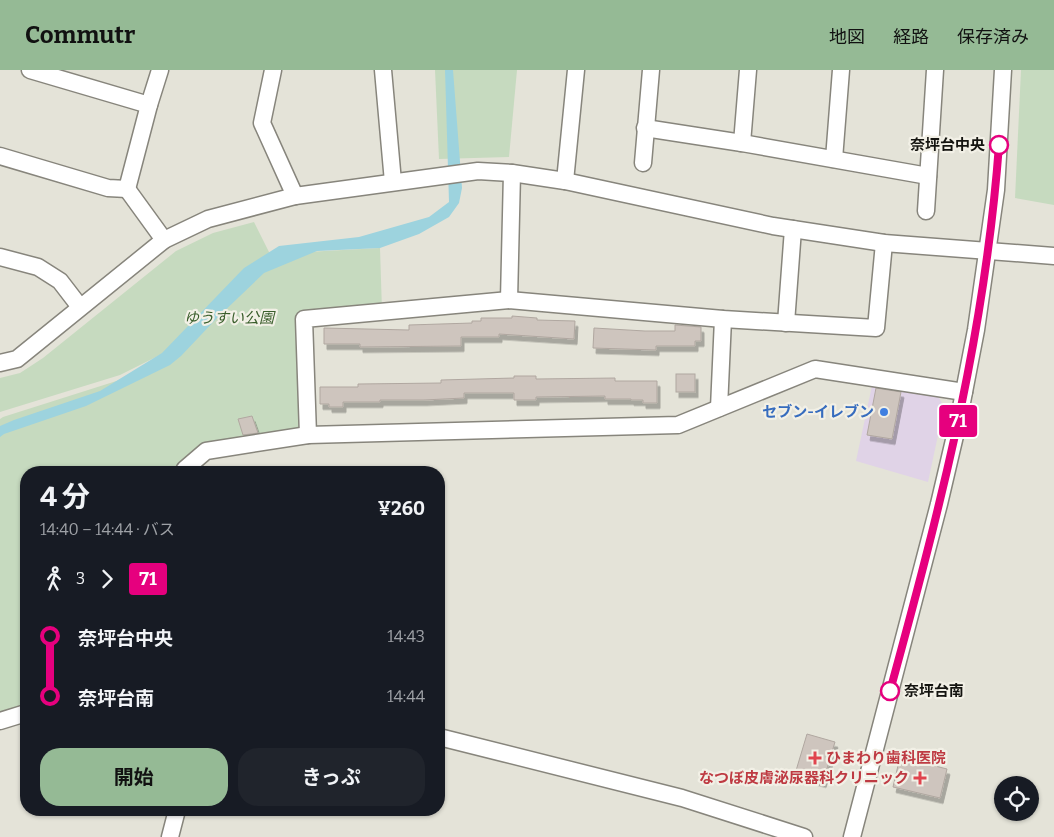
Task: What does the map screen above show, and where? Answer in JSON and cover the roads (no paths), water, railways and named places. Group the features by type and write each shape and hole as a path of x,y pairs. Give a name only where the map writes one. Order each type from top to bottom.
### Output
{"street":[{"path":"30,70 149,105"},
{"path":"127,190 160,70"},
{"path":"273,70 262,124 295,196"},
{"path":"383,70 393,182"},
{"path":"565,181 576,70"},
{"path":"643,162 651,70"},
{"path":"742,143 748,70"},
{"path":"834,159 841,70"},
{"path":"926,211 935,70"},
{"path":"852,837 940,504 964,392 976,330 996,190 1003,70"},
{"path":"645,128 928,176"},
{"path":"0,156 108,188 127,190 164,240"},
{"path":"0,363 17,358 164,240 208,219 295,196 478,171 512,173 565,181 764,224 884,243 1054,256"},
{"path":"509,300 512,173"},
{"path":"786,323 794,229"},
{"path":"308,436 304,319 509,300 723,319 876,328 884,243"},
{"path":"0,257 38,267 60,281 80,307"},
{"path":"719,408 723,319"},
{"path":"188,466 206,451 308,436 678,425 815,369 964,392"},
{"path":"0,721 20,715"},
{"path":"445,739 682,798 804,837"},
{"path":"170,837 175,816"}],"water":[{"path":"445,70 453,70 462,188 459,203 449,217 419,234 380,248 317,251 264,273 170,365 86,406 0,437 0,426 100,391 162,353 244,268 279,246 359,237 429,217 449,202"}],"place":[{"name":"奈坪台中央","path":"999,145"},
{"name":"セブン-イレブン","path":"884,412"},
{"name":"奈坪台南","path":"890,691"},
{"name":"ひまわり歯科医院","path":"815,758"},
{"name":"なつぼ皮膚泌尿器科クリニック","path":"920,778"}],"park label":[{"name":"ゆうすい公園","path":"229,318"}]}
